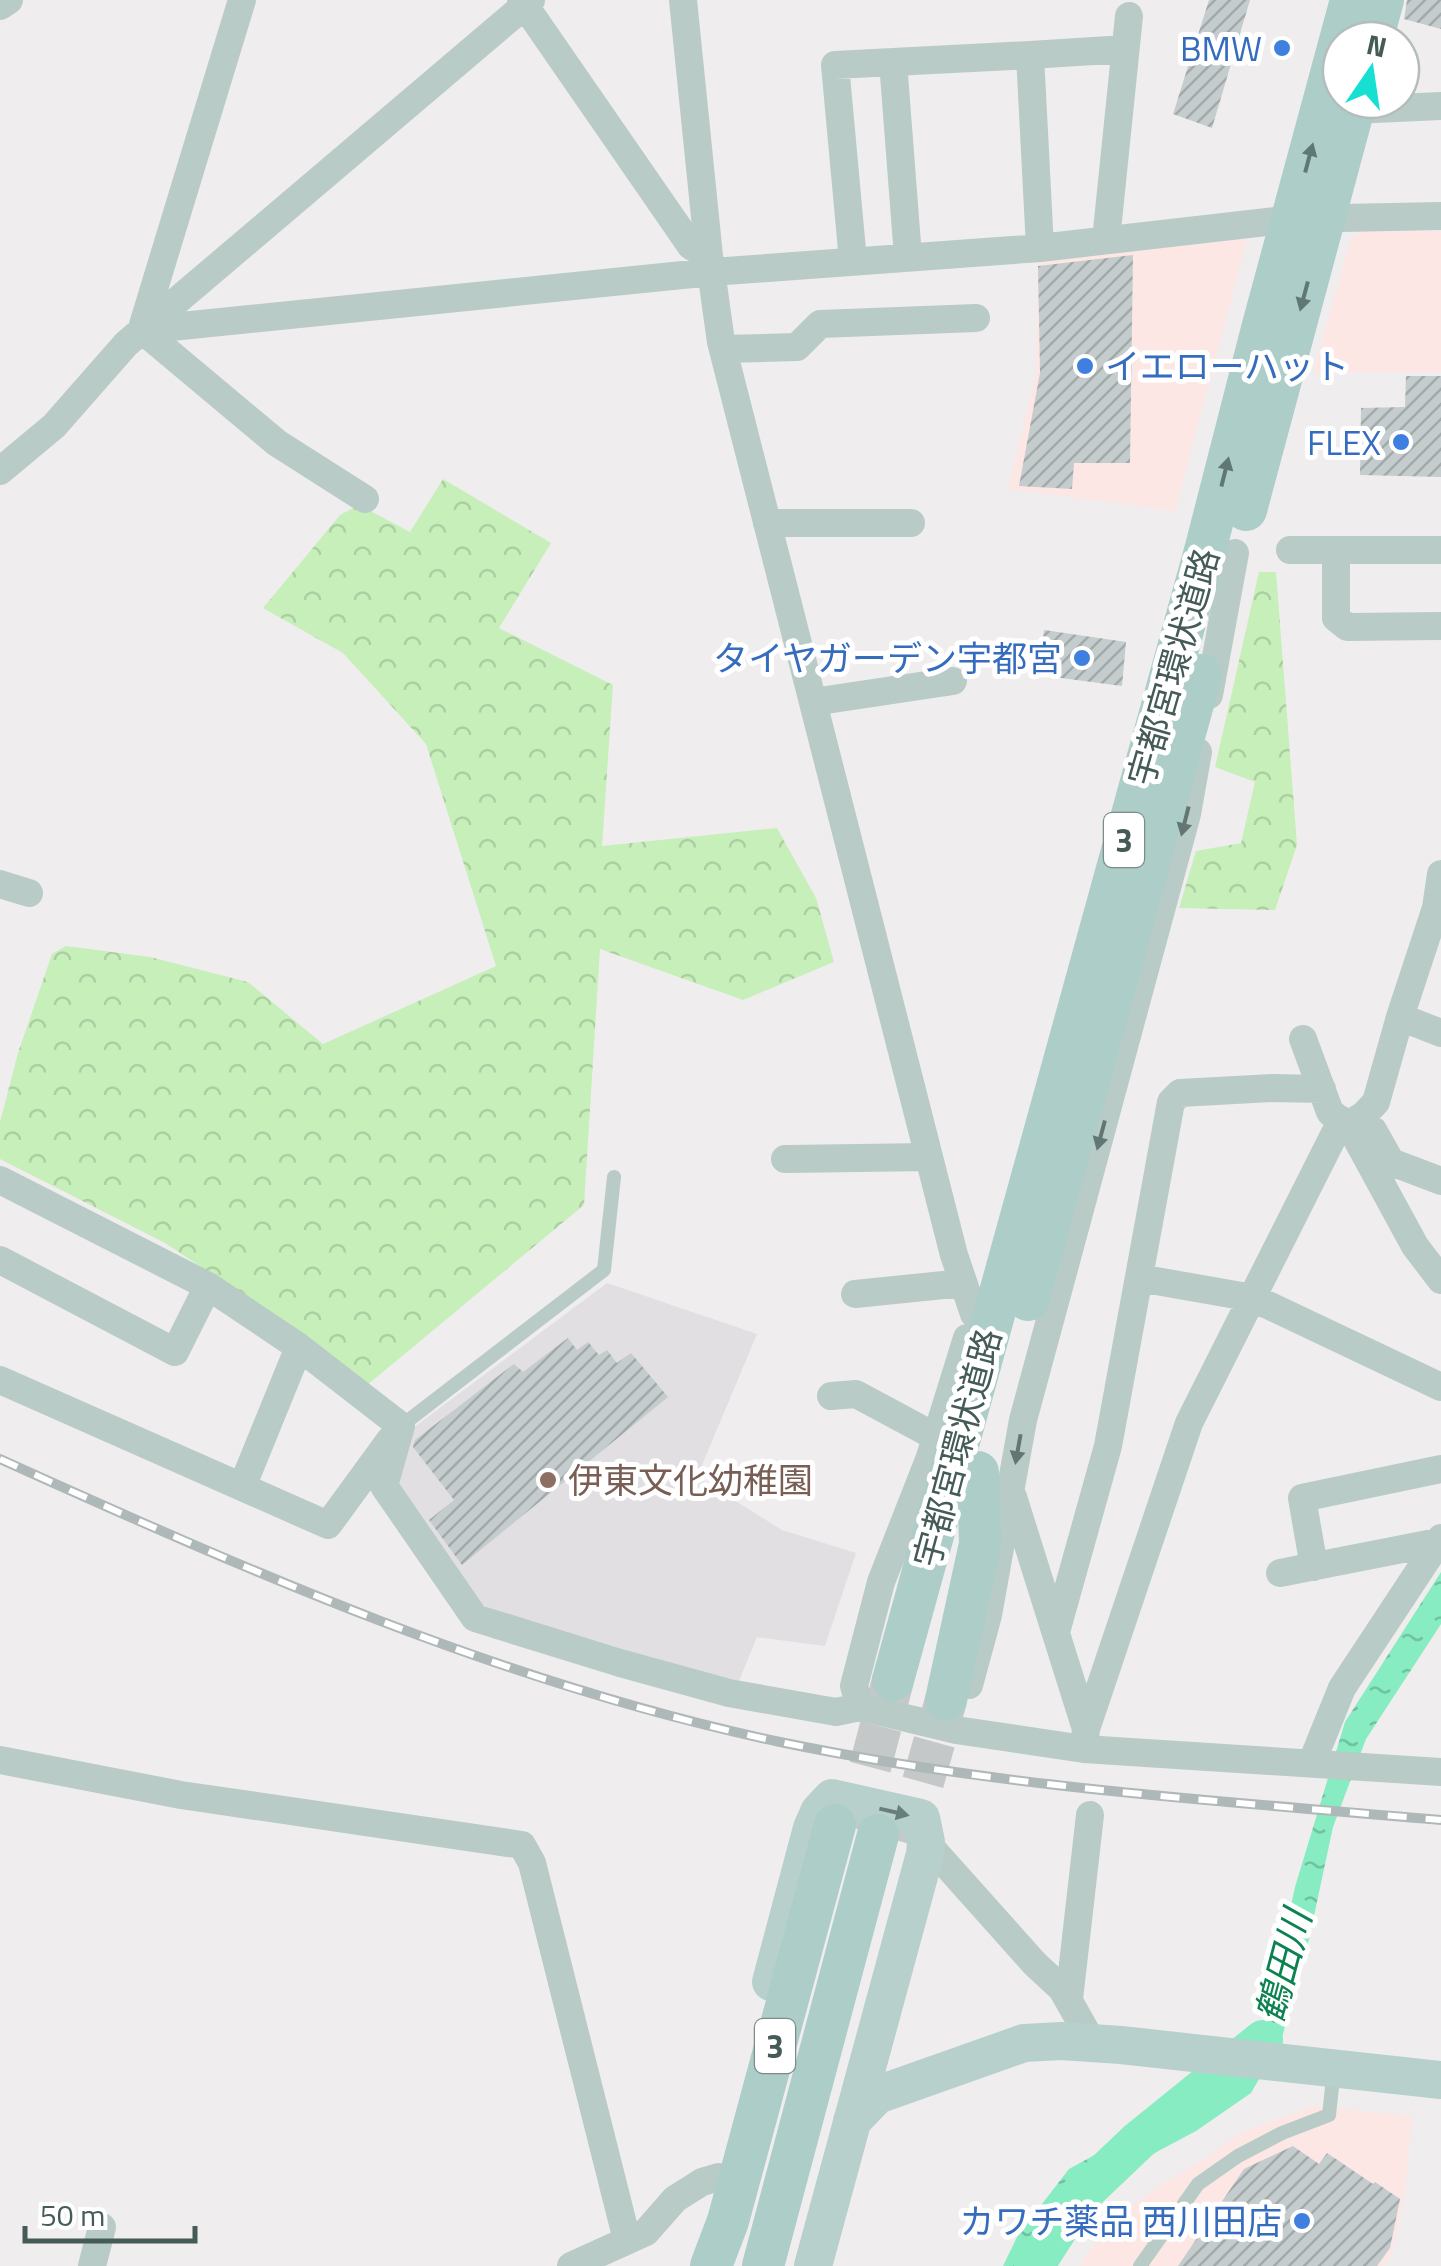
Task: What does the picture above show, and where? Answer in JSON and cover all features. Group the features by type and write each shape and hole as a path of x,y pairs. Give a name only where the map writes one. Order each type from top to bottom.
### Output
{"main road":[{"name":"宇都宮環状道路","path":"908,1698 969,1467 1050,1221 1220,550 1309,219 1351,0"},
{"name":"宇都宮環状道路","path":"1309,219 1349,120"},
{"name":"3","path":"908,1698 980,1544 969,1467"},
{"path":"700,2266 719,2177 812,1828 819,1812 832,1798 921,1818 880,1834 920,1873 813,2266"},
{"name":"3","path":"711,2266 880,1834"},
{"name":"3","path":"734,2266 880,1834"},
{"name":"3","path":"763,2266 880,1834"},
{"name":"3","path":"788,2266 880,1834"},
{"path":"852,2121 876,2095 1024,2043 1092,2042 1441,2080"}],"street":[{"path":"0,6 9,0"},
{"path":"142,330 242,0"},
{"path":"683,0 722,349 954,1255 974,1314"},
{"path":"0,471 54,426 126,344 525,2 691,246 710,264"},
{"path":"1106,240 1128,16"},
{"path":"854,261 836,65 1125,49"},
{"path":"1030,55 1040,248"},
{"path":"894,62 908,257"},
{"path":"142,330 710,264 854,261 1040,248 1309,219 1441,216"},
{"path":"722,349 797,347 820,324 976,318"},
{"path":"142,330 277,443 365,499"},
{"path":"767,522 910,523"},
{"path":"969,1467 974,1314 1115,801 1220,550"},
{"path":"1290,550 1441,550"},
{"path":"1336,551 1336,618 1347,627 1441,626"},
{"path":"813,702 954,680"},
{"path":"1085,1739 1189,1423 1335,1133 1364,1115 1376,1102 1400,1017 1438,909 1441,874"},
{"path":"0,884 29,894"},
{"path":"1400,1017 1441,1032"},
{"path":"1302,1039 1330,1112 1338,1119 1373,1130 1392,1162 1441,1182"},
{"path":"1056,1632 1108,1446 1171,1102 1180,1093 1322,1089"},
{"path":"1348,1123 1416,1246 1441,1280"},
{"path":"785,1159 929,1157"},
{"path":"0,1180 208,1286 299,1347 400,1426"},
{"path":"0,1260 176,1352 208,1286"},
{"path":"1139,1278 1253,1298 1441,1387"},
{"path":"855,1294 964,1283"},
{"path":"242,1487 299,1347"},
{"path":"0,1380 328,1525 400,1426"},
{"path":"831,1396 856,1394 969,1467 1056,1632 1085,1739"},
{"path":"400,1426 384,1486 476,1618 729,1693 836,1712 908,1698 1085,1739 1441,1772"},
{"path":"1314,1567 1302,1498 1441,1469"},
{"path":"1318,1763 1342,1688 1440,1540"},
{"path":"1280,1574 1440,1540"},
{"path":"0,1760 181,1795 522,1845 532,1863 634,2246"},
{"path":"1069,1999 1090,1815"},
{"path":"880,1834 1069,1999 1092,2042"},
{"path":"571,2266 634,2246 675,2199 702,2182 719,2177"},
{"path":"92,2266 102,2227"}],"lane":[{"path":"400,1426 604,1270 614,1177"},
{"path":"1140,2266 1198,2184 1238,2156 1329,2114 1334,2068"}],"shaded area":[{"path":"1366,229 1441,231 1441,372 1313,373 1351,238"},
{"name":"イエローハット","path":"1247,239 1175,511 1008,489 1036,374 1038,260"},
{"name":"伊東文化幼稚園","path":"607,1283 757,1334 697,1477 782,1530 856,1553 825,1646 757,1637 739,1681 484,1613 395,1490 409,1431"},
{"path":"1314,2106 1412,2116 1405,2193 1391,2257 1384,2266 1079,2266 1101,2234 1161,2185 1240,2133"}],"green space":[{"path":"443,479 551,543 499,628 613,685 602,846 777,828 816,898 834,962 743,1000 600,949 584,1205 366,1386 308,1338 165,1243 0,1159 0,1122 18,1053 52,954 66,946 150,957 248,982 323,1044 496,966 426,744 343,653 263,608 340,515 359,505 410,532"},
{"path":"1259,572 1276,572 1297,845 1275,910 1179,908 1196,851 1241,843 1255,782 1215,767"}],"water":[{"path":"1441,1572 1441,1624 1366,1739 1333,1827 1309,1939 1281,2041 1251,2093 1102,2190 1051,2232 1030,2266 1003,2266 1018,2235 1069,2169 1195,2104 1265,2028 1295,1887 1345,1722"}],"building":[{"path":"1209,0 1250,0 1212,128 1173,114"},
{"path":"1407,0 1441,0 1441,29 1421,24 1421,20 1404,19"},
{"name":"イエローハット","path":"1133,255 1130,463 1074,463 1072,489 1019,486 1040,373 1038,266"},
{"name":"FLEX","path":"1406,376 1441,376 1441,477 1360,475 1361,408 1405,407"},
{"name":"タイヤガーデン宇都宮","path":"1044,630 1126,642 1122,686 1038,675"},
{"name":"伊東文化幼稚園","path":"568,1338 577,1350 588,1342 599,1355 607,1350 617,1363 631,1353 668,1397 462,1565 429,1520 454,1500 413,1447 415,1440 514,1364 523,1372"},
{"name":"カワチ薬品 西川田店","path":"1293,2146 1319,2164 1327,2153 1400,2199 1390,2248 1377,2266 1178,2266 1244,2169"}],"waterway":[{"name":"鶴田川","path":"1034,2266 1077,2199 1138,2141 1263,2040"}],"tunnel":[{"path":"854,1828 893,1680"},
{"path":"906,1843 946,1700"}],"railway":[{"path":"0,1459 286,1584 383,1622 579,1690 679,1718 862,1757 1026,1781 1441,1820"}],"place":[{"name":"BMW","path":"1282,48"},
{"name":"イエローハット","path":"1085,366"},
{"name":"FLEX","path":"1401,442"},
{"name":"タイヤガーデン宇都宮","path":"1082,658"},
{"name":"伊東文化幼稚園","path":"548,1480"},
{"name":"カワチ薬品 西川田店","path":"1302,2221"}]}
